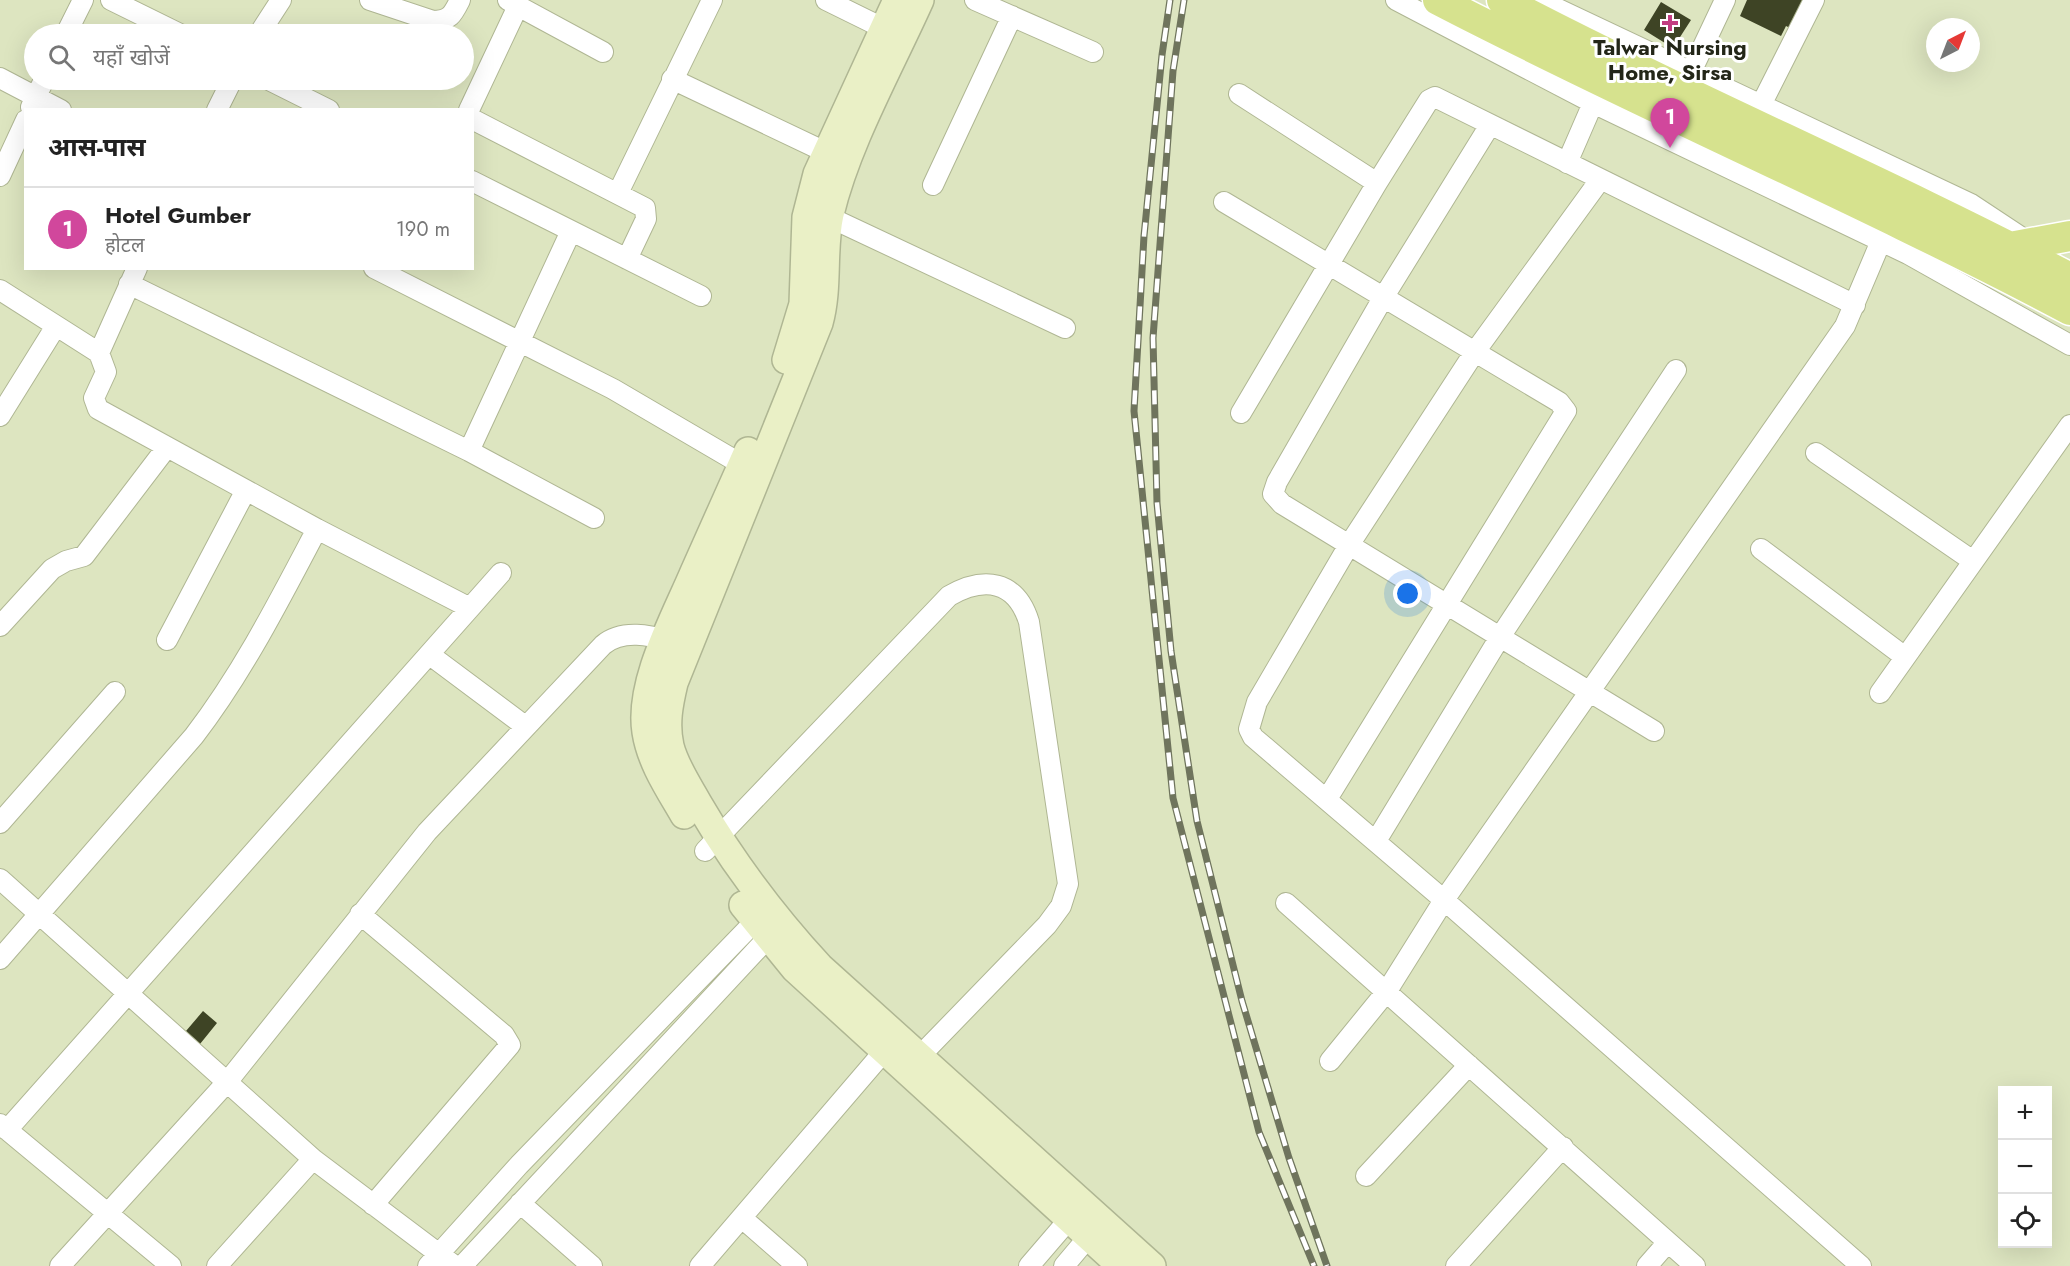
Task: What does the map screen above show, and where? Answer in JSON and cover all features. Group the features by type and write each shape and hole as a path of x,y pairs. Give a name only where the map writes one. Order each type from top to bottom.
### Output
{"main road":[{"path":"1438,0 1560,64 1970,242 2020,245 2070,236"},
{"path":"1502,0 1970,242 2070,310"},
{"path":"2020,245 2070,279"}],"street":[{"path":"71,24 83,0"},
{"path":"111,0 160,24"},
{"path":"265,24 281,0"},
{"path":"370,0 433,21 442,21 453,15 460,0"},
{"path":"618,193 712,0"},
{"path":"826,0 893,33"},
{"path":"893,33 897,0"},
{"path":"920,0 893,33 836,157 825,296 821,316 750,469 676,642 648,690 645,710 646,733 662,778 768,922 795,969 890,1045 1086,1220 1152,1266"},
{"path":"975,0 1093,52"},
{"path":"1396,0 1593,103 1881,241 2070,345"},
{"path":"1539,0 1971,204 2020,245"},
{"path":"1692,72 1725,0"},
{"path":"1761,105 1814,0"},
{"path":"470,108 513,3 603,52"},
{"path":"933,185 1012,16"},
{"path":"0,78 24,89"},
{"path":"672,80 836,157"},
{"path":"218,108 227,90"},
{"path":"289,90 325,108"},
{"path":"1239,94 1377,183"},
{"path":"37,95 58,108"},
{"path":"1241,413 1377,183 1432,97 1855,305"},
{"path":"1567,163 1593,103"},
{"path":"474,120 640,205 647,214 627,259"},
{"path":"0,176 24,124"},
{"path":"1490,125 1383,298 1277,482 1273,494 1282,504 1654,731"},
{"path":"750,469 800,319 806,217 817,174 836,157"},
{"path":"1600,180 1474,353 1349,545 1257,702 1249,729 1252,737 1444,900 1861,1266"},
{"path":"474,182 701,296"},
{"path":"1224,202 1559,402 1566,411 1327,799"},
{"path":"830,217 1065,328"},
{"path":"470,451 572,231"},
{"path":"1330,1061 1387,991 1444,900 1845,326 1881,241"},
{"path":"378,270 613,389 750,469"},
{"path":"99,353 133,276 594,518"},
{"path":"0,290 99,353 106,372 94,398 95,406 316,529 470,608"},
{"path":"0,416 56,326"},
{"path":"1376,841 1500,637 1676,370"},
{"path":"1880,693 2070,424"},
{"path":"0,626 52,569 66,561 84,556 167,447"},
{"path":"1816,453 1973,561"},
{"path":"167,640 246,490"},
{"path":"0,959 194,736 220,702 262,635 316,529"},
{"path":"1761,549 1905,657"},
{"path":"171,1266 4,1127 129,994 501,573"},
{"path":"712,844 949,596 972,586 987,584 1001,586 1018,597 1029,622 1068,884 1060,906 1047,925 919,1058"},
{"path":"60,1266 228,1081 427,832 525,726 610,639 626,634 676,642"},
{"path":"430,655 525,726"},
{"path":"0,823 115,692"},
{"path":"0,879 228,1081 312,1159 373,1205 434,1260 455,1266"},
{"path":"1286,903 1695,1266"},
{"path":"360,914 504,1035 510,1045 373,1205"},
{"path":"462,1266 768,922"},
{"path":"434,1260 519,1165 768,922"},
{"path":"890,1045 919,1058 1086,1220 1121,1266"},
{"path":"700,1266 890,1045"},
{"path":"1366,1176 1469,1065"},
{"path":"1456,1266 1563,1147"},
{"path":"217,1266 312,1159"},
{"path":"520,1203 592,1266"},
{"path":"742,1218 797,1266"},
{"path":"1029,1266 1086,1220"},
{"path":"1064,1266 1086,1220"},
{"path":"1647,1266 1668,1242"}],"building":[{"path":"1747,0 1808,0 1794,30 1786,26 1781,36 1740,16"},
{"path":"1661,2 1691,20 1673,48 1644,30"},
{"path":"203,1011 217,1023 200,1044 186,1031"}],"railway":[{"path":"1170,0 1162,55 1144,236 1134,411 1173,798 1259,1132 1314,1266"},
{"path":"1184,0 1173,71 1153,338 1157,503 1171,651 1197,821 1242,1001 1289,1158 1327,1266"}],"place":[{"name":"Talwar Nursing Home, Sirsa","path":"1670,23"},
{"name":"Hotel Gumber","path":"1670,148"}]}
